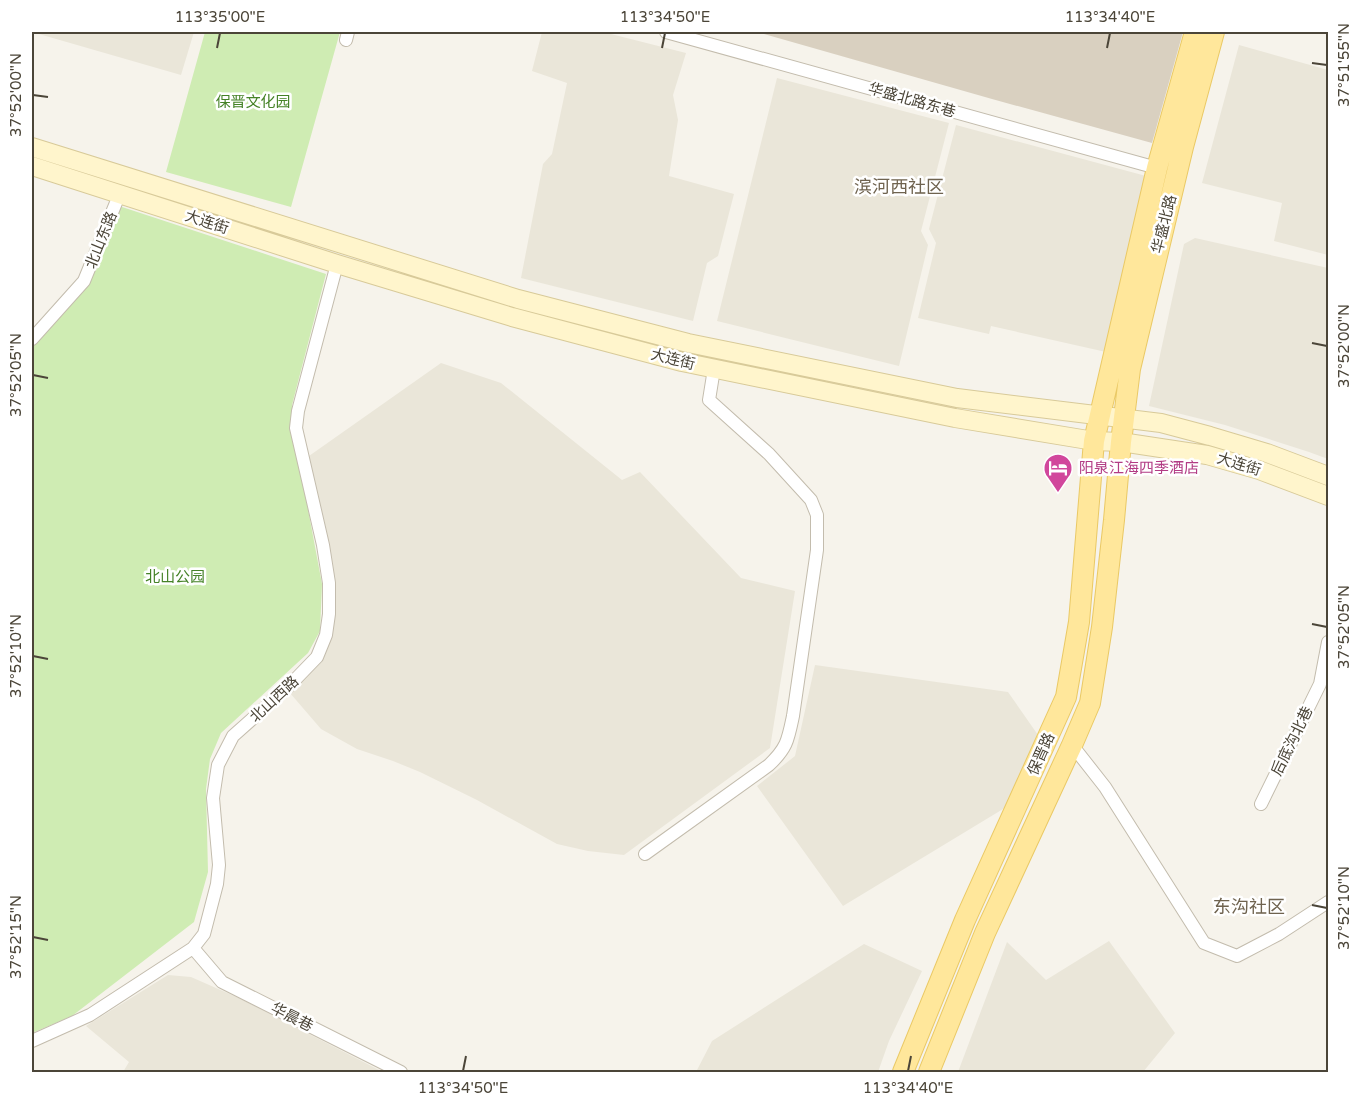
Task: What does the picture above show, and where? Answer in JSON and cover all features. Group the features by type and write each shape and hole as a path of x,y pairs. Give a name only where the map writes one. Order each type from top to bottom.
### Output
{"main road":[{"name":"华盛北路","path":"1099,415 1157,168 1195,32"},
{"name":"华盛北路","path":"1124,418 1130,369 1150,280 1182,147 1214,32"},
{"name":"大连街","path":"32,147 518,300 688,343 957,398 1161,423 1267,453 1329,476"},
{"name":"大连街","path":"32,166 337,264 512,317 682,363 955,418 1094,441 1121,442 1207,455 1258,470 1329,496"},
{"name":"保晋路","path":"903,1072 965,920 1066,697 1079,622 1094,441 1099,415"},
{"name":"保晋路","path":"928,1072 985,933 1090,703 1114,520 1124,418"}],"street":[{"name":"华盛北路东巷","path":"666,32 1157,168"},
{"name":"北山东路","path":"32,339 84,281 120,193"},
{"name":"北山西路","path":"194,948 204,934 217,884 219,865 213,798 218,765 233,736 287,688 317,657 326,635 329,614 323,545 296,428 298,411 337,264"},
{"path":"645,854 769,765 782,753 788,739 817,550 817,515 811,500 770,454 709,400 714,369"},
{"name":"后底沟北巷","path":"1261,804 1320,684 1329,642"},
{"path":"1072,745 1105,787 1204,943 1237,956 1279,934 1329,902"},
{"path":"32,1041 90,1015 194,948"},
{"name":"华晨巷","path":"194,948 222,982 401,1072"}],"shaded area":[{"path":"32,32 194,32 181,75"},
{"path":"542,32 603,32 686,53 673,95 678,120 669,176 734,194 718,256 707,263 693,321 521,278 543,164 552,154 567,83 532,71"},
{"path":"1239,45 1328,70 1328,255 1274,241 1282,203 1202,183"},
{"path":"777,78 949,123 921,231 928,245 899,366 717,321"},
{"path":"956,125 1146,176 1106,352 991,326 989,334 918,318 936,243 929,229"},
{"path":"1195,238 1328,268 1328,459 1225,425 1149,406 1184,244"},
{"path":"441,363 501,383 622,480 640,472 741,578 795,591 770,748 624,855 588,851 557,844 420,772 357,749 321,729 290,693 322,659 335,583 329,542 309,456"},
{"path":"815,665 1008,692 1038,735 1008,806 843,906 757,786 795,756"},
{"path":"1109,941 1175,1033 1143,1072 958,1072 1007,942 1046,980"},
{"path":"864,944 922,971 889,1041 878,1072 696,1072 712,1041"},
{"path":"168,975 191,977 241,999 383,1072 123,1072 129,1062 86,1026"}],"green space":[{"name":"保晋文化园","path":"205,32 340,32 291,207 166,172"},
{"name":"北山公园","path":"119,206 326,274 292,405 293,429 322,584 320,631 308,653 221,733 210,759 206,789 208,872 194,922 72,1016 32,1033 32,348 88,284"}],"building":[{"path":"764,32 1183,32 1152,143 764,34"}],"place":[{"name":"阳泉江海四季酒店","path":"1058,494"}],"district":[{"name":"滨河西社区","path":"899,187"},
{"name":"东沟社区","path":"1249,907"}]}
